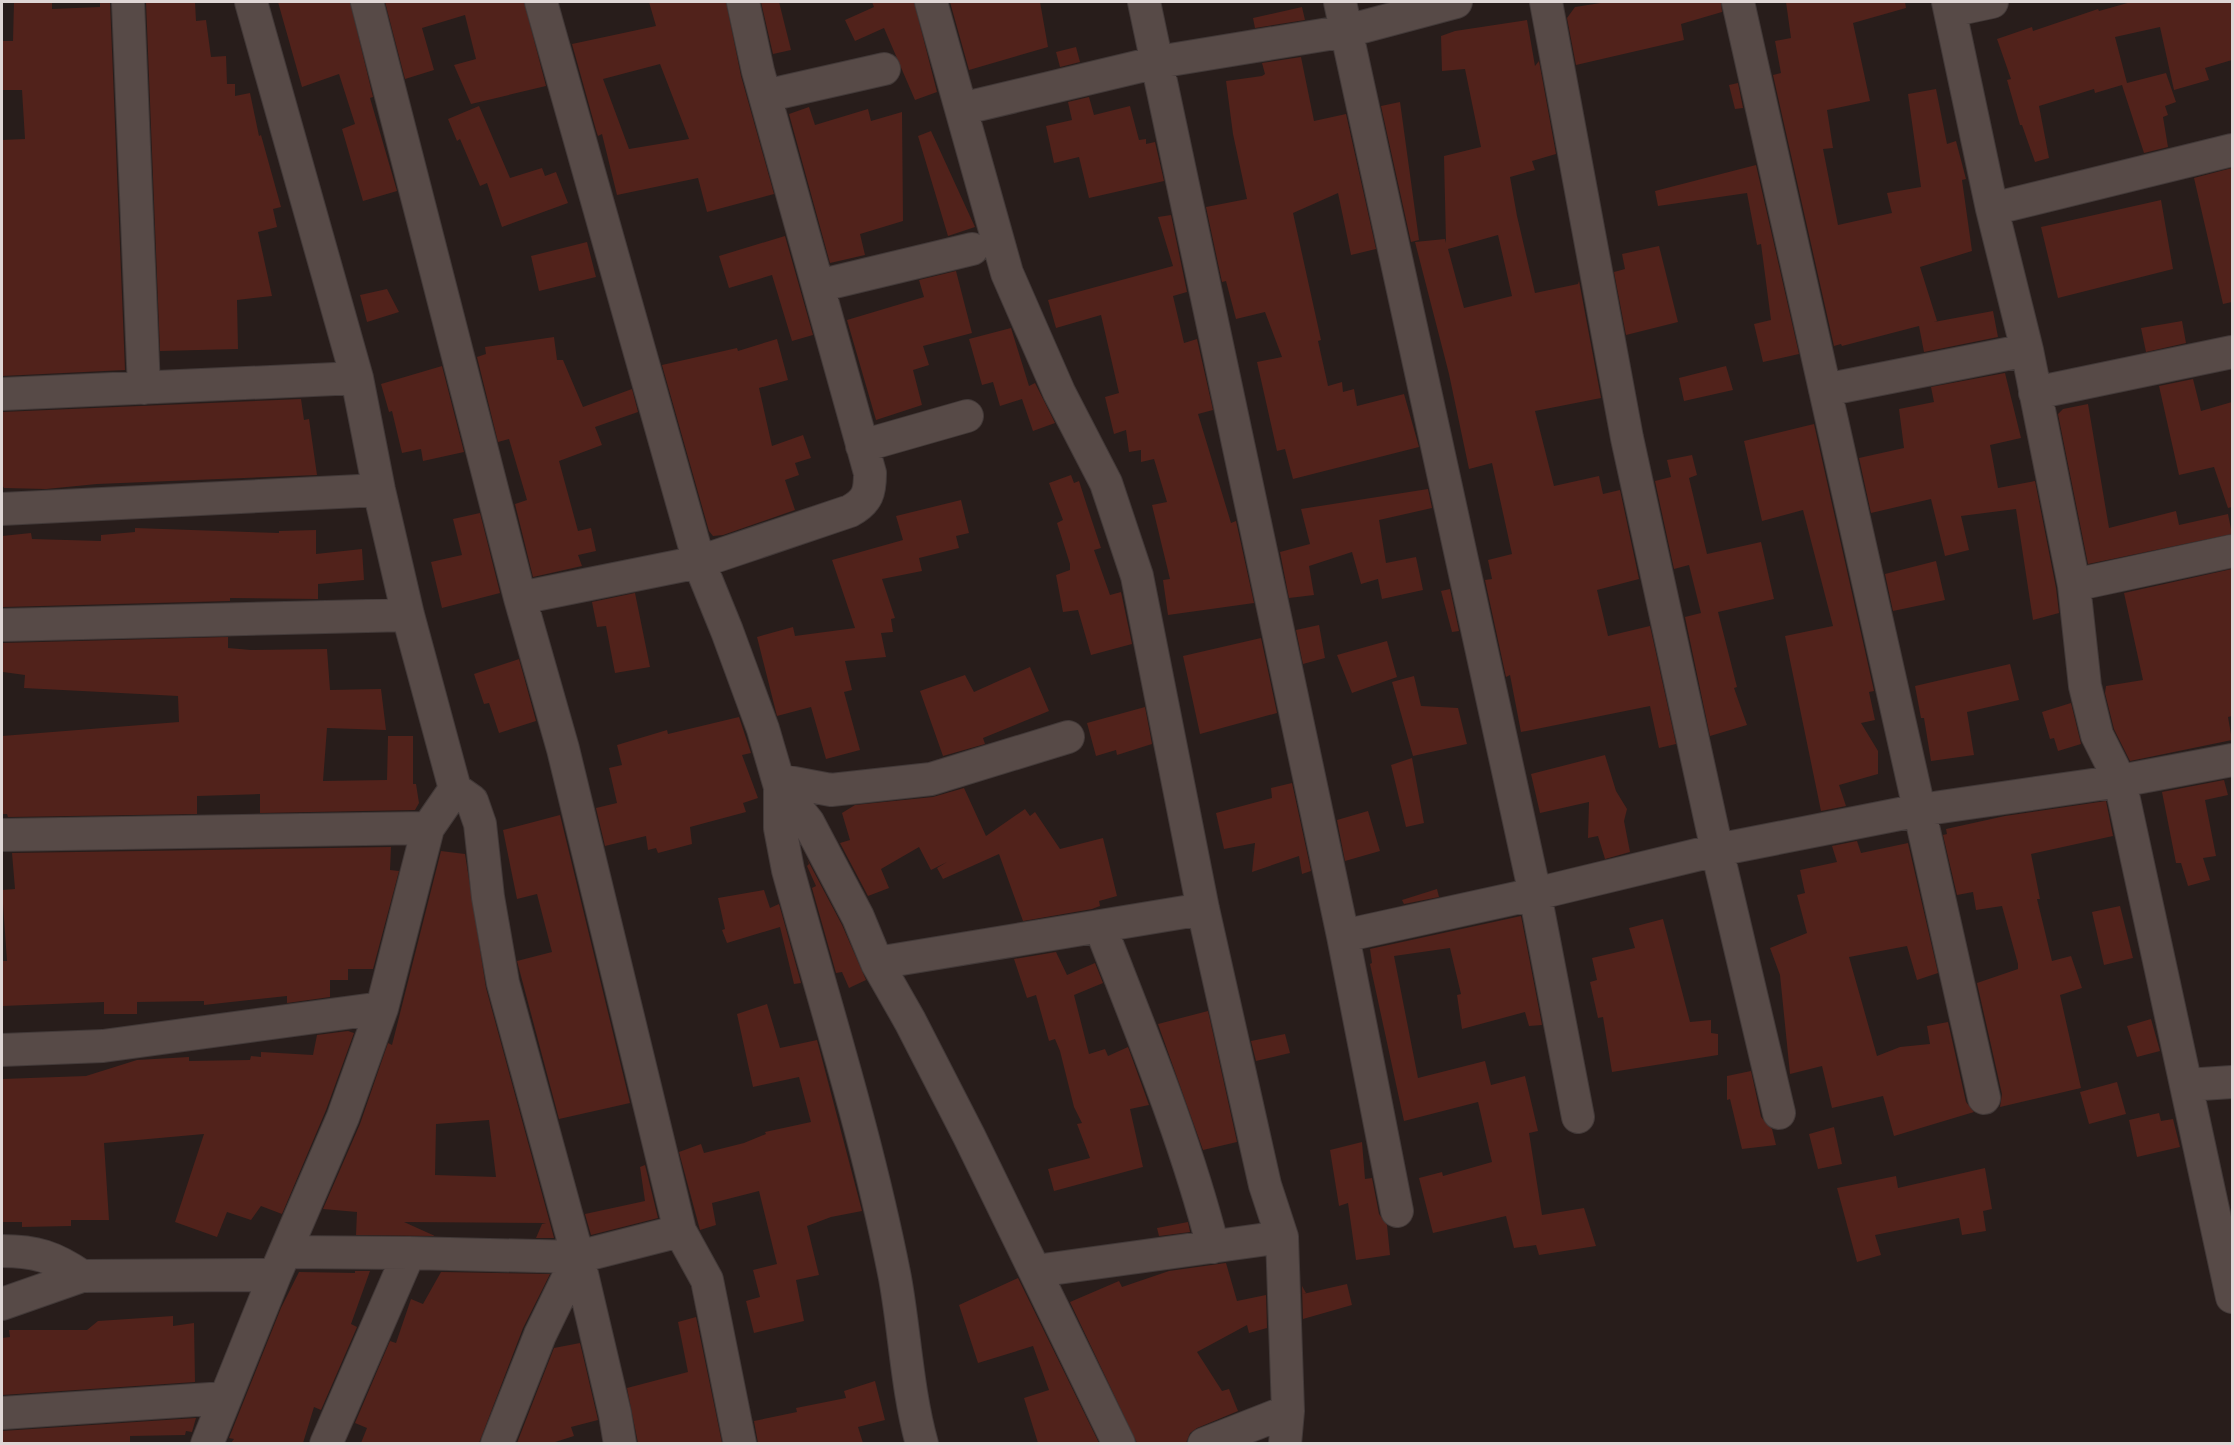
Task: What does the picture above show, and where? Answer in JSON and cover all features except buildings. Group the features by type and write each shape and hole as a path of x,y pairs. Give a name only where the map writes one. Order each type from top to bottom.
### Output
{"street":[{"path":"128,2 144,388"},
{"path":"251,2 357,378 379,490 408,615 455,789 472,801 480,824 488,897 503,983 578,1257 620,1443"},
{"path":"367,2 520,598 563,748 680,1231 706,1280 740,1443"},
{"path":"541,2 699,562 728,631 779,783 780,828 788,870 837,1042 895,1278 915,1417 922,1443"},
{"path":"520,598 699,562 862,505 870,490 870,472 765,96 744,2"},
{"path":"931,2 1007,273 1059,392 1106,483 1137,576 1203,909 1265,1185 1282,1238 1288,1411 1286,1443"},
{"path":"1144,2 1343,936 1397,1211"},
{"path":"1340,2 1535,894 1578,1117"},
{"path":"961,108 1158,62 1347,32 1456,2"},
{"path":"1546,2 1627,438 1717,850 1779,1113"},
{"path":"1738,2 1984,1098"},
{"path":"1992,2 1949,6 1992,209 2036,393 2074,585 2085,686 2097,735 2120,781 2232,1297"},
{"path":"765,96 884,69"},
{"path":"1992,209 2232,150"},
{"path":"818,286 972,249"},
{"path":"1825,390 2027,350"},
{"path":"2036,393 2232,352"},
{"path":"2,394 357,378"},
{"path":"862,446 967,416"},
{"path":"2,509 379,490"},
{"path":"2074,585 2232,551"},
{"path":"2,625 408,615"},
{"path":"779,783 831,790 931,778 1068,737"},
{"path":"1343,936 1535,894 1717,850 1920,810 2120,781 2232,760"},
{"path":"779,783 808,822 858,916 877,963 910,1021 1036,1271 1119,1443"},
{"path":"207,1443 343,1118 382,1008 428,828 455,789"},
{"path":"2,835 428,828"},
{"path":"877,963 1203,909"},
{"path":"1100,926 1176,1124 1198,1188 1213,1247"},
{"path":"2,1050 103,1046 382,1008"},
{"path":"2186,1085 2232,1082"},
{"path":"2,1305 82,1276 280,1264 409,1253 578,1257 680,1231"},
{"path":"1036,1271 1282,1238"},
{"path":"2,1251 26,1251 58,1259 82,1276"},
{"path":"326,1443 409,1253"},
{"path":"496,1443 540,1335 578,1257"},
{"path":"2,1413 225,1398"},
{"path":"1203,1443 1288,1411"}]}
